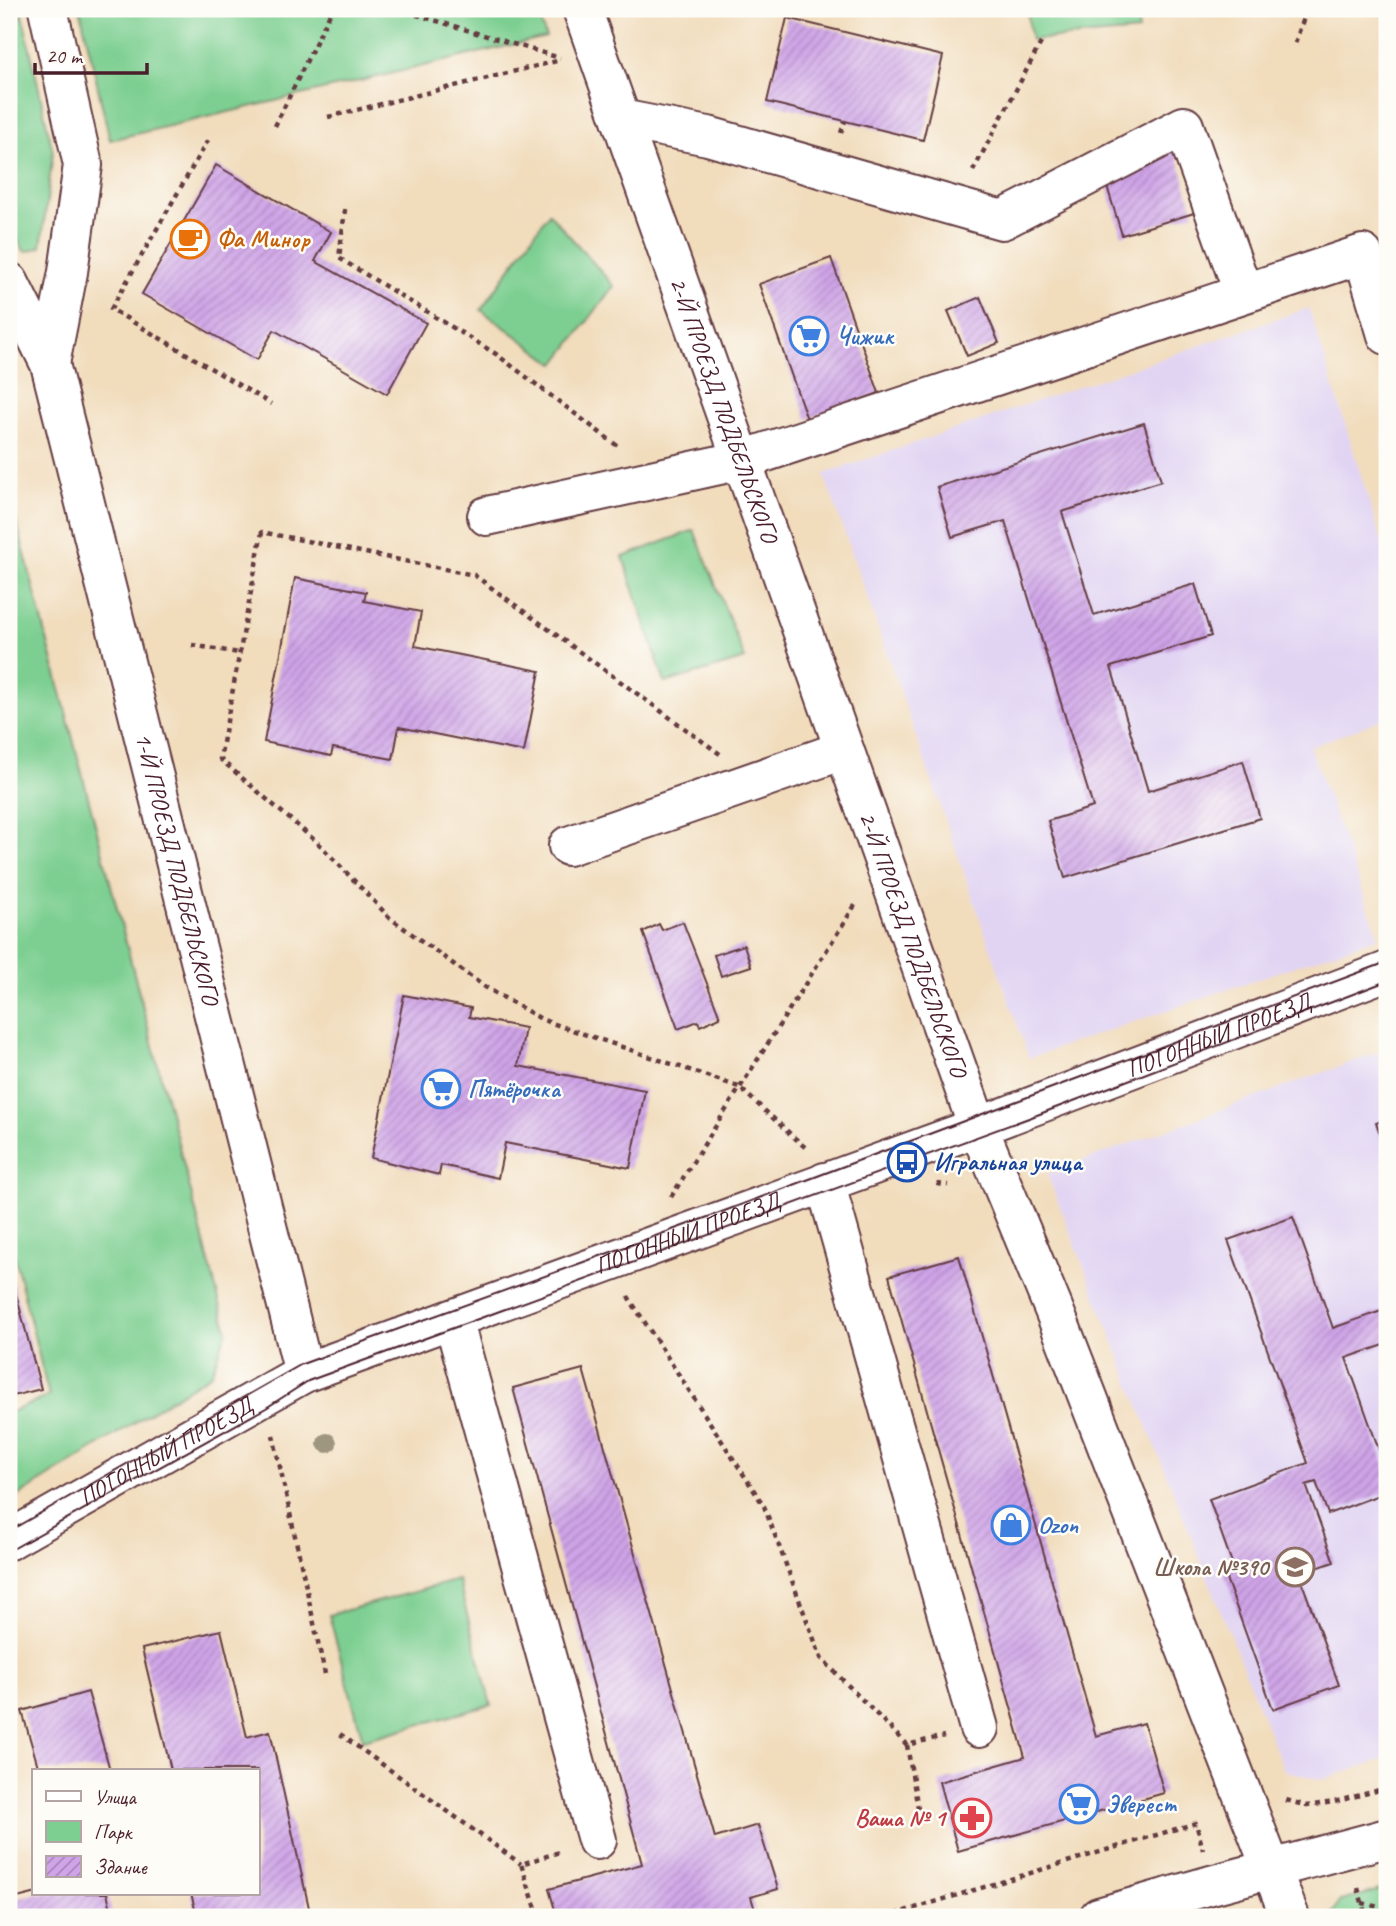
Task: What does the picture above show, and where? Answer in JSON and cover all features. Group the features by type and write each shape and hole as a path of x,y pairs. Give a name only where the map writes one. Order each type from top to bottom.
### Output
{"street":[{"name":"1-Й ПРОЕЗД ПОДБЕЛЬСКОГО","path":"48,9 83,165 68,272 50,364"},
{"name":"2-Й ПРОЕЗД ПОДБЕЛЬСКОГО","path":"582,9 978,1127 1054,1310 1290,1917"},
{"path":"621,118 708,136 1002,219 1184,126 1243,292"},
{"path":"486,516 742,460 1363,254 1387,335"},
{"path":"10,285 22,296 33,300 45,298 56,293 68,272"},
{"name":"1-Й ПРОЕЗД ПОДБЕЛЬСКОГО","path":"10,285 50,364 304,1373"},
{"path":"568,846 844,750"},
{"name":"ПОГОННЫЙ ПРОЕЗД","path":"9,1540 304,1373 453,1319 819,1168 978,1127 1387,971"},
{"path":"819,1168 979,1728"},
{"path":"453,1319 597,1840"},
{"path":"1099,1917 1387,1839"}],"path":[{"path":"275,126 332,9"},
{"path":"328,117 564,60 397,9"},
{"path":"1295,43 1307,9"},
{"path":"955,206 1043,39"},
{"path":"208,139 111,309 271,404"},
{"path":"345,209 339,258 496,354 617,446 663,477"},
{"path":"757,781 474,575 262,532 220,759 319,844 390,918 485,986 543,1020 738,1087 819,1168"},
{"path":"192,645 239,653"},
{"path":"669,1201 738,1087 863,894"},
{"path":"629,1298 764,1506 821,1658 907,1745 918,1809"},
{"path":"264,1398 325,1674"},
{"path":"907,1745 979,1728"},
{"path":"340,1734 521,1864 539,1917"},
{"path":"1283,1799 1307,1806 1387,1788"},
{"path":"885,1917 1196,1823 1206,1863"},
{"path":"521,1864 597,1840"},
{"path":"1358,1888 1366,1917"},
{"path":"1362,1903 1387,1909"}],"shaded area":[{"path":"1309,308 1387,559 1387,717 1310,747 1379,937 1029,1058 824,474"},
{"name":"Школа №390","path":"1387,1049 1387,1758 1321,1780 1284,1770 1047,1174"}],"green space":[{"path":"9,9 21,9 53,152 41,247 25,252 9,225"},
{"path":"80,9 536,9 546,37 110,140"},
{"path":"1027,9 1136,9 1139,31 1031,40"},
{"path":"549,213 614,286 555,364 481,310"},
{"path":"9,493 227,1331 211,1374 9,1502 9,1413 49,1396 9,1235"},
{"path":"694,530 745,659 665,683 623,557"},
{"path":"458,1580 491,1705 363,1740 329,1615"},
{"path":"1387,1888 1387,1917 1330,1917 1341,1901"}],"building":[{"path":"787,18 943,56 923,140 767,102"},
{"path":"1175,148 1194,213 1122,235 1102,170"},
{"path":"216,165 331,232 315,261 426,323 387,394 274,330 257,360 142,294"},
{"path":"831,258 879,393 807,419 759,284"},
{"path":"980,297 999,343 967,356 948,311"},
{"path":"1144,423 1161,481 1062,512 1094,615 1195,584 1211,636 1111,667 1148,791 1243,761 1260,818 1065,878 1048,821 1093,807 1005,521 952,537 937,487"},
{"path":"295,578 366,592 364,601 421,612 415,646 540,671 524,752 399,727 393,759 333,748 331,756 264,742"},
{"path":"683,922 720,1017 700,1026 698,1021 678,1029 643,932 659,924 662,930"},
{"path":"744,945 751,966 721,976 714,955"},
{"path":"404,995 471,1008 469,1017 525,1028 518,1066 645,1090 630,1168 505,1143 498,1178 441,1165 439,1175 371,1158"},
{"path":"1387,1119 1387,1154 1376,1123"},
{"path":"1293,1217 1333,1328 1387,1309 1387,1344 1346,1358 1387,1472 1387,1492 1328,1514 1316,1482 1306,1485 1334,1562 1299,1574 1339,1685 1273,1709 1223,1570 1233,1566 1209,1499 1308,1463 1228,1240"},
{"path":"959,1256 1096,1736 1144,1723 1164,1793 958,1851 939,1782 1025,1757 889,1276"},
{"path":"9,1267 41,1389 9,1397"},
{"path":"583,1369 715,1838 758,1825 778,1889 751,1897 755,1910 729,1917 707,1917 705,1910 681,1917 557,1917 549,1889 642,1864 513,1388"},
{"path":"221,1630 247,1737 270,1731 311,1917 197,1917 192,1895 259,1895 259,1769 171,1769 142,1649"},
{"path":"88,1692 110,1769 39,1769 22,1711"},
{"path":"32,1894 108,1895 113,1917 9,1917 9,1900"}],"tram line":[{"path":"9,1531 302,1364 719,1213 1387,962"},
{"path":"9,1551 266,1408 308,1381 1037,1115 1387,981"}],"place":[{"name":"Фа Минор","path":"190,239"},
{"name":"Чижик","path":"809,336"},
{"name":"Пятёрочка","path":"441,1089"},
{"name":"Игральная улица","path":"907,1162"},
{"name":"Ozon","path":"1011,1525"},
{"name":"Школа №390","path":"1295,1567"},
{"name":"Эверест","path":"1079,1804"},
{"name":"Ваша № 1","path":"972,1818"}]}
